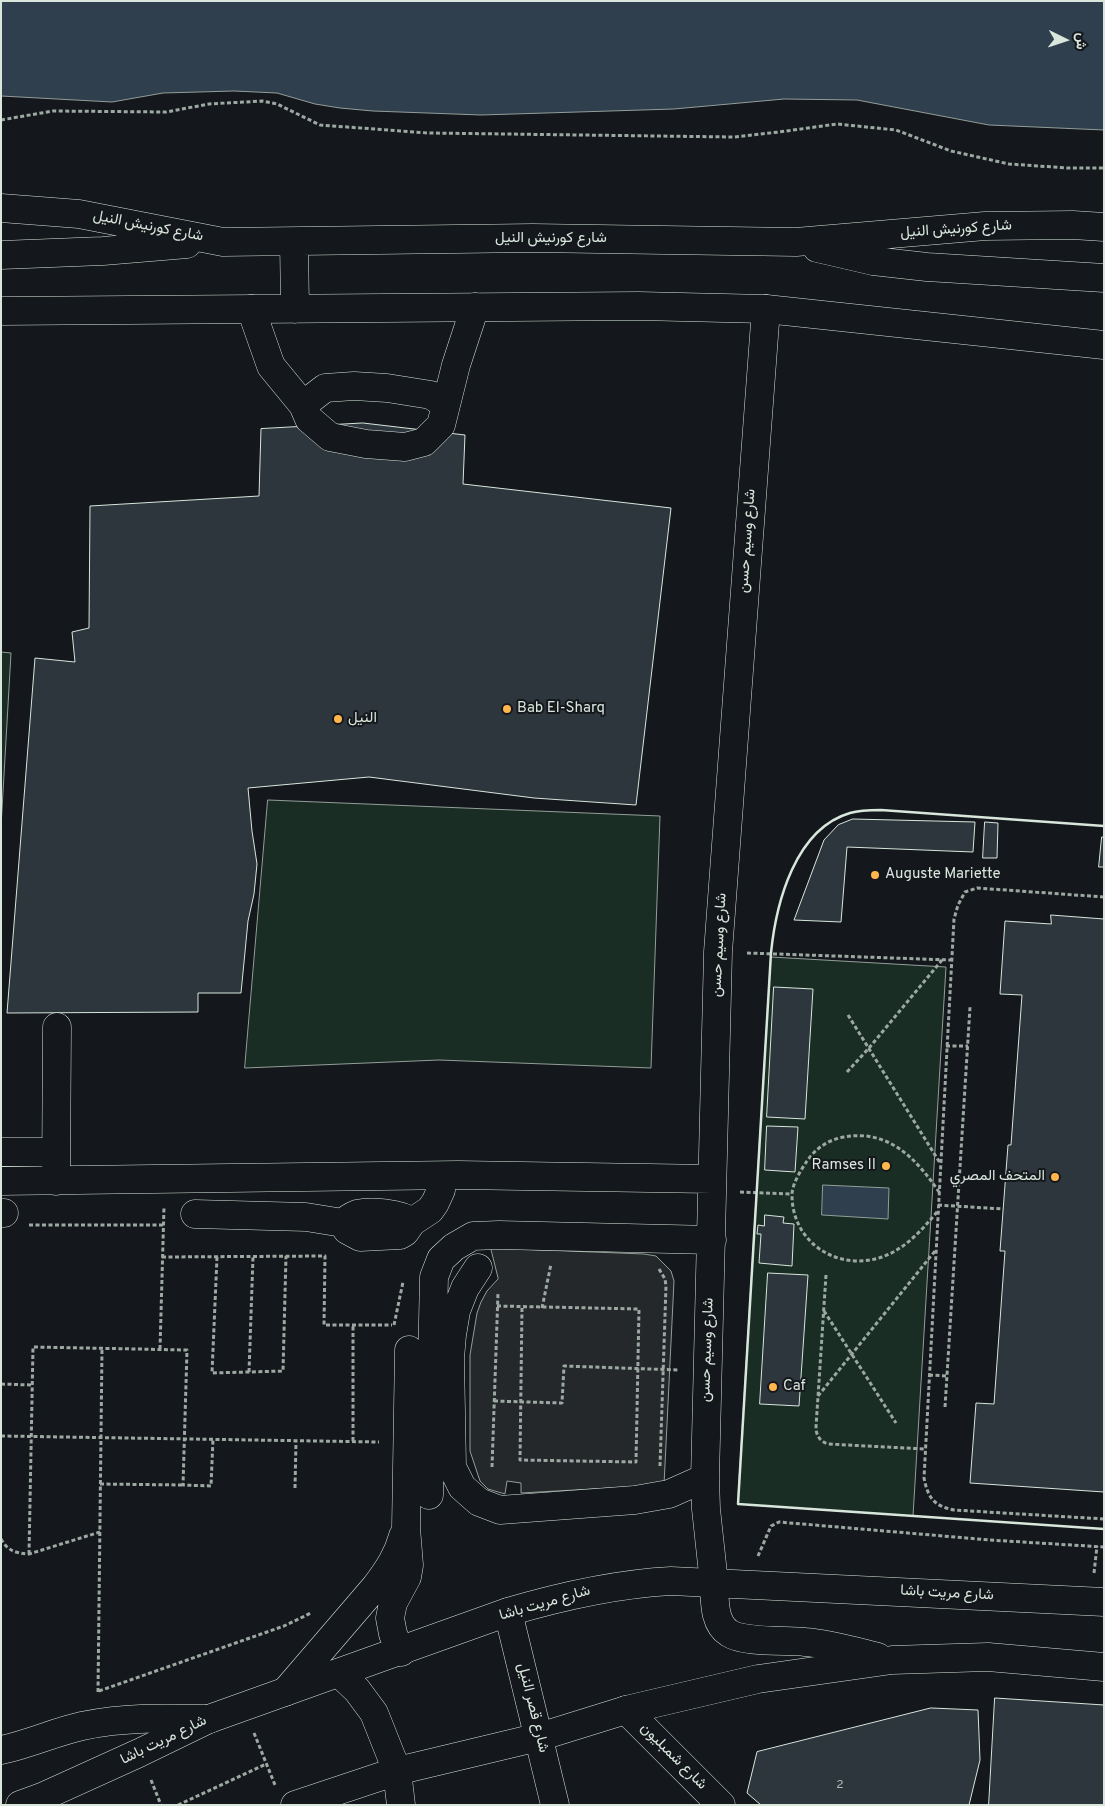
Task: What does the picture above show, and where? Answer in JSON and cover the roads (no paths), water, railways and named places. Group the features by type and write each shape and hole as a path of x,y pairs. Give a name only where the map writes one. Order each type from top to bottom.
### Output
{"main road":[{"name":"شارع كورنيش النيل","path":"1,208 79,214 223,242 533,238 796,242 985,226 1073,225 1104,227"},
{"path":"1,255 102,251 223,242"},
{"path":"294,242 295,309"},
{"path":"796,242 873,261 927,267 1104,278"},
{"path":"1,311 639,306 766,309 1104,345"},
{"path":"251,309 271,366 303,405 309,419 330,437 366,444 405,447 424,442 441,425 456,365 475,307"},
{"name":"شارع وسيم حسن","path":"766,309 718,952 705,1478 714,1583 718,1621 729,1633 746,1638 806,1642 892,1660"},
{"path":"303,405 325,388 354,386 387,388 430,396 446,405"},
{"path":"56,1181 57,1027"},
{"path":"1,1152 56,1152"},
{"path":"1,1181 442,1176 712,1185"},
{"path":"195,1214 306,1217 343,1223 354,1215 368,1213 398,1215 412,1222 430,1210 435,1203 441,1190 442,1176"},
{"path":"429,1495 434,1277 441,1259 454,1246 473,1236 499,1235 712,1240"},
{"path":"478,1268 465,1288 459,1304 452,1335 450,1358 452,1467 462,1488 479,1502 500,1510 635,1500 668,1494 705,1478"},
{"path":"401,1652 393,1634 390,1618 393,1603 407,1577 409,1565 406,1528 402,1342"},
{"path":"285,1692 389,1568 400,1549 406,1528"},
{"name":"شارع مريت باشا","path":"20,1805 139,1753 209,1718 401,1652 508,1612 581,1593 635,1583 671,1581 1104,1602"},
{"name":"شارع قصر النيل","path":"508,1612 540,1737 555,1805"},
{"path":"285,1797 540,1737 626,1710 758,1679 892,1660 988,1657 1104,1667"},
{"path":"339,1673 357,1690 374,1713 397,1771 401,1805"},
{"name":"شارع شمبليون","path":"626,1710 722,1805"},
{"path":"1,1750 103,1722 157,1718 209,1718"}],"water":[{"path":"1,1 1104,1 1104,130 989,125 857,100 784,99 674,109 481,115 340,108 315,104 277,93 234,91 163,93 112,102 1,96"},
{"path":"823,1185 889,1188 888,1219 822,1215"}],"place":[{"name":"Bab El-Sharq","path":"507,709"},
{"name":"النيل","path":"338,719"},
{"name":"Auguste Mariette","path":"875,875"},
{"name":"Ramses II","path":"886,1166"},
{"name":"المتحف المصري","path":"1055,1177"},
{"name":"Caf","path":"773,1387"}]}
